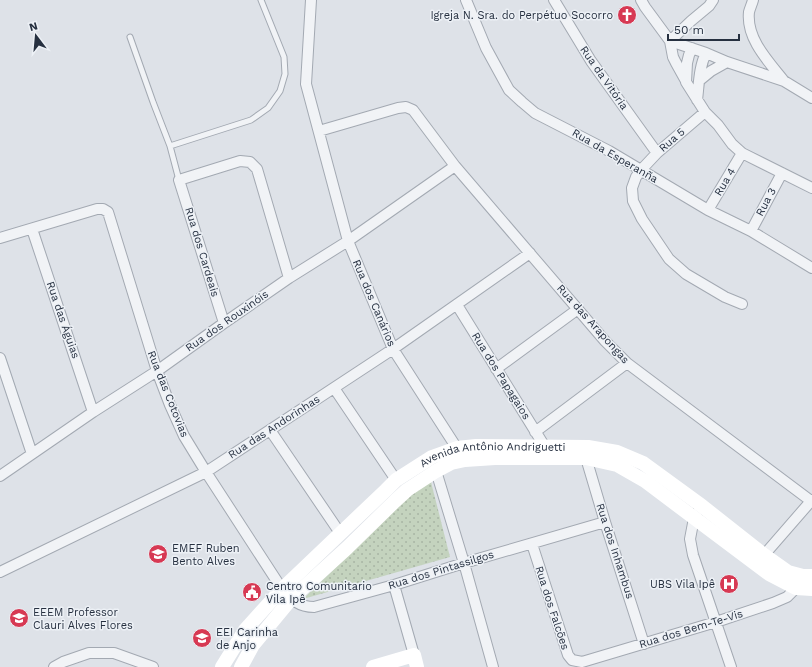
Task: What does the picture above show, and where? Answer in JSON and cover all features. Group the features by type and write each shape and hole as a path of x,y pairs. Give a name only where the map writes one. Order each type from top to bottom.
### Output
{"street":[{"path":"311,0 306,84 319,131"},
{"name":"Rua da Esperanña","path":"466,0 486,48 509,90 535,113 610,151 708,210 751,232 812,268"},
{"name":"Rua da Vitória","path":"554,0 591,62 657,153"},
{"path":"641,0 670,41 673,57 697,100 705,112 732,144 742,154 812,188"},
{"path":"670,41 709,6 713,0"},
{"path":"753,0 749,12 750,28 758,47 784,81"},
{"path":"670,41 784,81 812,98"},
{"path":"686,82 687,63 692,48"},
{"path":"697,100 700,69 702,60 706,53"},
{"path":"700,80 711,71 727,62"},
{"name":"Rua das Arapongas","path":"319,131 398,108 406,107 413,110 455,166 605,341 627,363 811,501"},
{"name":"Rua 5","path":"641,170 657,153 705,112"},
{"name":"Rua dos Canários","path":"319,131 348,241 393,349 464,460"},
{"name":"Rua 4","path":"708,210 742,154"},
{"path":"180,180 240,161 250,162 257,169 289,278"},
{"name":"Rua dos Rouxinóis","path":"0,476 93,412 157,372 289,278 348,241 455,166"},
{"path":"641,170 636,177 632,188 633,201 642,219 669,259 686,274 725,297 742,304"},
{"name":"Rua 3","path":"751,232 782,173"},
{"name":"Rua dos Cardeais","path":"180,180 224,323"},
{"name":"Rua das Cotovias","path":"32,229 97,209 103,209 108,212 157,372 184,436 286,594"},
{"path":"0,238 32,229"},
{"name":"Rua das Águias","path":"32,229 93,412"},
{"name":"Rua das Andorinhas","path":"0,572 206,472 393,349 530,254"},
{"name":"Rua dos Papagaios","path":"457,305 545,447"},
{"path":"496,369 578,308"},
{"path":"0,358 32,454"},
{"path":"535,432 627,363"},
{"path":"334,388 396,480"},
{"path":"270,430 340,533"},
{"name":"Avenida Antônio Andriguetti","path":"241,667 253,645 286,594 340,533 396,480 432,457 457,448 476,446 588,447 617,452 643,463 702,506 764,556 788,572 803,576 812,576"},
{"name":"Avenida Antônio Andriguetti","path":"222,667 245,630 286,594 347,548 403,494 436,471 451,463 464,460 495,458 586,458 617,465 645,481 769,574 796,588 812,589"},
{"name":"Rua dos Inhambus","path":"586,458 644,644"},
{"path":"436,471 493,667"},
{"path":"764,556 811,501"},
{"path":"702,506 694,518 690,539 693,555 731,667"},
{"name":"Rua dos Pintassilgos","path":"286,594 303,606 314,607 394,585 605,522"},
{"name":"Rua dos Falcões","path":"532,544 568,655 572,660 582,662"},
{"path":"373,667 416,661 394,585"},
{"name":"Rua dos Bem-Te-Vis","path":"582,662 716,622 773,603 787,597 796,588"},
{"path":"54,667 63,662 89,653 114,653 153,667"}],"lane":[{"path":"170,146 251,120 268,108 280,91 285,74 284,57 261,0"},
{"path":"130,37 170,146 180,180"}],"green space":[{"path":"431,482 450,557 303,599 417,489"}],"place":[{"name":"Igreja N. Sra. do Perpétuo Socorro","path":"627,15"},
{"name":"EMEF Ruben Bento Alves","path":"158,554"},
{"name":"UBS Vila Ipê","path":"729,584"},
{"name":"Centro Comunitario Vila Ipê","path":"252,592"},
{"name":"EEEM Professor Clauri Alves Flores","path":"19,618"},
{"name":"EEI Carinha de Anjo","path":"202,638"}]}
